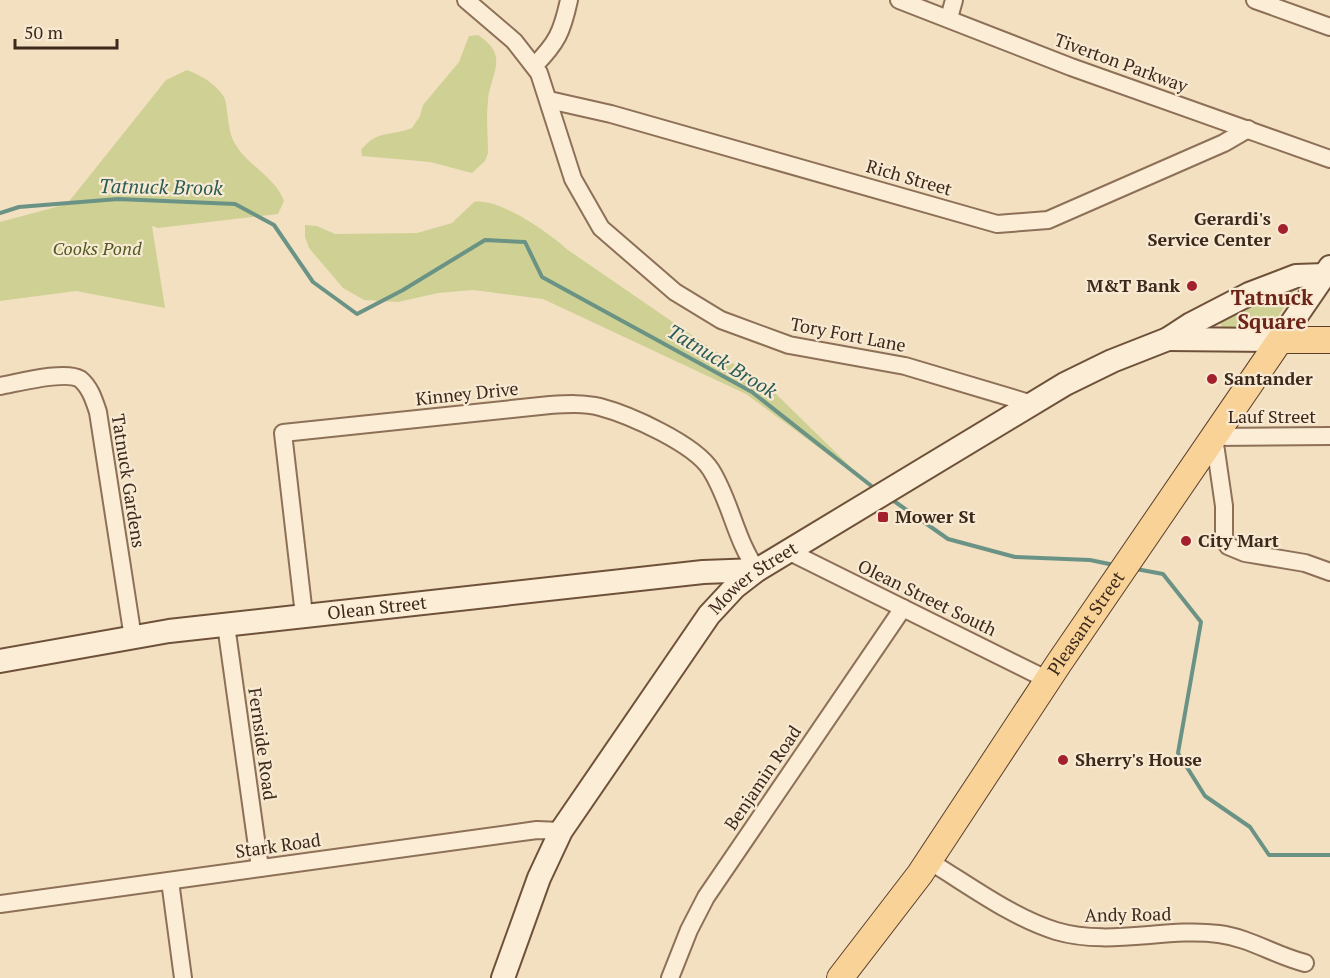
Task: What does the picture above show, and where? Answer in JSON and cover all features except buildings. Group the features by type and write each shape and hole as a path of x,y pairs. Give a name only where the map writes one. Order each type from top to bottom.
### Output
{"main road":[{"path":"1280,340 1330,340"},
{"name":"Pleasant Street","path":"840,978 928,861 1048,680 1280,340"}],"street":[{"name":"Tory Fort Lane","path":"466,0 514,41 534,66 549,100 557,134 573,179 601,228 636,261 697,308 721,320 789,345 905,366 1029,404"},
{"path":"534,66 554,47 563,29 568,0"},
{"name":"Tiverton Parkway","path":"899,0 1071,67 1330,159"},
{"path":"949,18 954,0"},
{"path":"1255,0 1330,27"},
{"name":"Rich Street","path":"549,100 611,114 997,224 1048,220 1224,143 1248,129"},
{"name":"Mower Street","path":"503,978 539,878 561,831 709,615 735,588 757,570 1029,404 1112,361 1168,339 1191,324 1249,294 1296,276 1327,271"},
{"name":"Pleasant Street","path":"1280,340 1327,271"},
{"name":"Mower Street","path":"1168,339 1280,340"},
{"name":"Tatnuck Gardens","path":"0,386 73,377 82,381 93,396 98,412 133,638"},
{"name":"Kinney Drive","path":"304,615 283,433 550,405 576,404 608,410 669,437 701,458 717,481 743,550 757,570"},
{"path":"1214,436 1224,506 1224,539 1228,546 1245,553 1309,564 1330,572"},
{"name":"Lauf Street","path":"1214,436 1330,436"},
{"name":"Olean Street South","path":"788,551 1048,680"},
{"name":"Olean Street","path":"0,661 133,638 304,615 723,570 757,570"},
{"name":"Benjamin Road","path":"670,978 689,930 706,897 903,608"},
{"name":"Fernside Road","path":"226,625 260,868"},
{"name":"Stark Road","path":"0,904 537,831 561,831"},
{"name":"Andy Road","path":"928,861 1014,911 1056,931 1099,939 1167,933 1218,933 1242,938 1278,956 1305,963"},
{"path":"170,881 183,978"}],"green space":[{"path":"478,35 488,43 496,57 488,101 488,153 485,161 472,173 430,162 362,156 361,150 373,139 384,134 412,128 420,116 423,105 459,62 469,36"},
{"name":"Cooks Pond","path":"187,70 208,80 224,97 234,142 280,192 284,201 278,214 158,228 152,226 165,308 76,291 0,301 0,222 67,204 166,80"},
{"path":"474,202 497,205 537,226 568,250 773,391 868,484 746,394 543,299 473,290 438,293 398,302 364,300 343,288 309,248 305,237 305,225 317,226 335,234 417,233 452,223"},
{"name":"Tatnuck Square","path":"1296,287 1272,327 1223,331 1219,319 1283,288"}],"waterway":[{"name":"Tatnuck Brook","path":"0,213 19,207 118,199 235,204 274,225 313,282 357,314 403,290 485,240 525,242 542,277 752,392 874,488"},
{"name":"Tatnuck Brook","path":"891,499 948,539 1015,557 1090,560 1114,565"},
{"name":"Tatnuck Brook","path":"1136,569 1163,574 1201,622 1178,753 1205,796 1250,827 1269,855 1330,855"}],"place":[{"name":"Gerardi's Service Center","path":"1283,229"},
{"name":"M&T Bank","path":"1192,286"},
{"name":"Santander","path":"1212,379"},
{"name":"Mower St","path":"883,517"},
{"name":"City Mart","path":"1186,541"},
{"name":"Sherry's House","path":"1063,760"}],"district":[{"name":"Tatnuck Square","path":"1272,310"}]}
